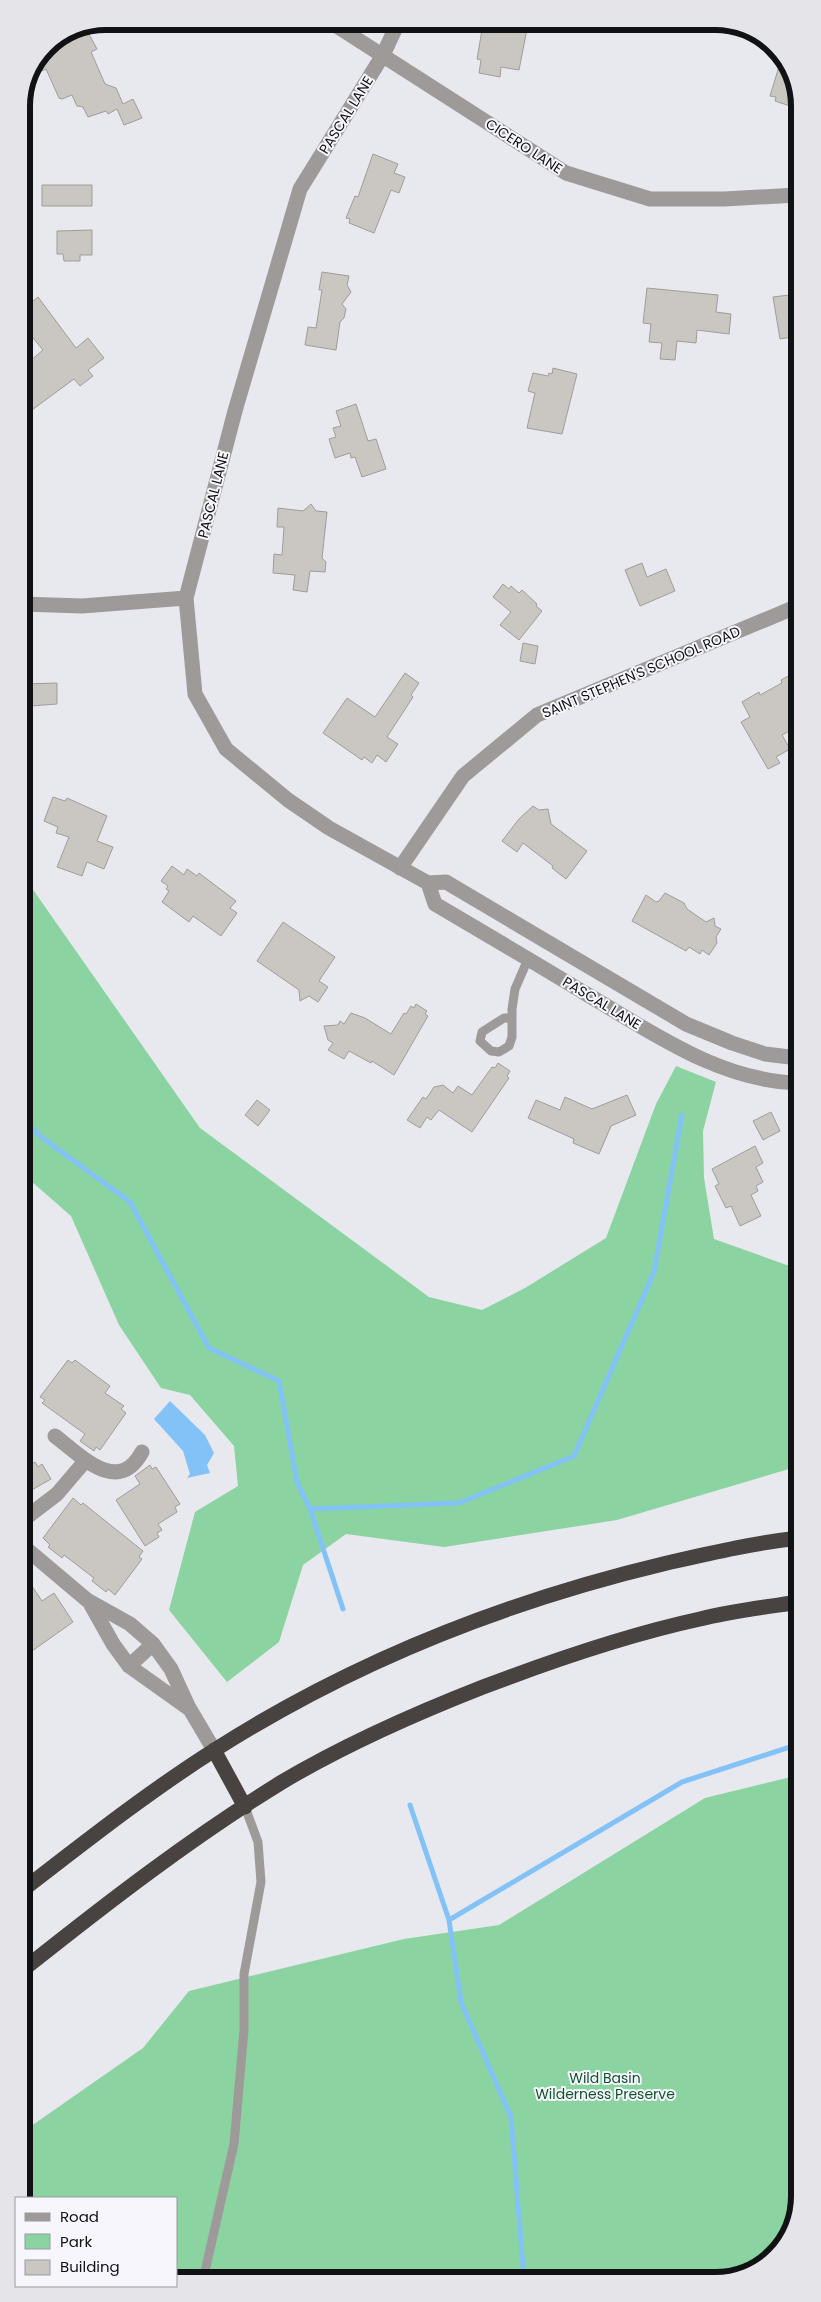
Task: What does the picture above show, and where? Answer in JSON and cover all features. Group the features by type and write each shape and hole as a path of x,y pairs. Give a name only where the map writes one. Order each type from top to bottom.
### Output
{"highway":[{"path":"30,1884 128,1809 214,1750 297,1702 364,1668 481,1618 532,1600 635,1571 736,1548 791,1539"},
{"path":"30,1964 167,1858 282,1782 348,1746 444,1702 531,1669 641,1633 701,1618 791,1603"},
{"path":"214,1750 245,1807"}],"street":[{"name":"CICERO LANE","path":"343,30 566,173 650,199 724,199 791,195"},
{"name":"PASCAL LANE","path":"394,30 383,55 300,189 235,411 186,598 195,694 226,749 288,800 329,828 428,883 446,882 686,1024 765,1054 791,1057"},
{"path":"30,604 82,606 186,598"},
{"name":"SAINT STEPHEN'S SCHOOL ROAD","path":"400,868 463,776 537,715 791,609"},
{"name":"PASCAL LANE","path":"428,883 435,904 687,1054 735,1072 776,1082 791,1083"},
{"path":"55,1436 104,1472 117,1471 132,1465 142,1452"},
{"path":"30,1515 57,1494 86,1460"},
{"path":"30,1552 87,1600 130,1624 154,1644 171,1669 191,1711 214,1750"},
{"path":"87,1600 112,1644 129,1666 146,1680 177,1698 191,1711"},
{"path":"129,1666 154,1644"}],"lane":[{"path":"512,1018 515,989 528,959"},
{"path":"206,2272 234,2144 244,2030 244,1974 261,1882 258,1842 245,1807"}],"green space":[{"path":"30,885 200,1128 429,1297 482,1310 525,1288 606,1238 656,1104 676,1066 716,1082 703,1131 704,1178 714,1239 791,1266 791,1468 617,1520 444,1547 346,1534 303,1565 279,1642 227,1682 169,1610 195,1512 238,1486 234,1446 190,1395 161,1388 119,1325 71,1216 30,1180"},
{"name":"Wild Basin Wilderness Preserve","path":"791,1777 790,2211 781,2234 769,2250 749,2264 735,2269 715,2272 178,2272 178,2197 30,2197 30,2127 143,2048 189,1991 404,1939 499,1925 705,1798"}],"water":[{"path":"170,1401 205,1435 214,1453 207,1465 210,1473 187,1478 190,1474 183,1451 154,1419"}],"building":[{"path":"482,30 527,30 519,70 501,67 500,77 479,73 481,60 477,59"},
{"path":"88,32 97,49 91,52 105,84 116,88 123,104 133,99 142,118 124,125 117,109 108,114 106,111 88,117 83,107 77,106 72,95 62,99 59,98 46,69 38,72 52,52 64,43"},
{"path":"779,66 788,86 790,106 775,101 776,97 770,96"},
{"path":"373,154 398,164 394,173 405,177 399,193 391,190 374,233 349,223 350,219 346,218 355,196 358,197"},
{"path":"42,185 92,185 92,206 42,206"},
{"path":"92,230 92,255 80,255 80,261 64,261 63,254 57,254 57,231"},
{"path":"322,272 349,276 347,285 351,292 342,304 346,309 344,318 340,322 336,350 305,345 308,327 316,328 322,290 319,290"},
{"path":"647,288 718,295 716,312 731,314 729,334 697,330 696,343 677,341 675,360 660,359 662,343 649,342 651,324 643,323"},
{"path":"791,295 791,337 780,339 773,297"},
{"path":"38,297 76,348 88,338 104,358 88,370 93,376 80,386 74,379 32,410 30,408 30,361 43,350 30,334 30,322 32,320 30,318 30,304"},
{"path":"553,368 577,374 562,434 527,428 535,393 528,391 533,373 548,376 549,373 552,374"},
{"path":"356,404 368,441 376,439 386,469 362,477 355,457 351,458 350,453 335,458 329,439 336,437 333,428 341,426 336,411"},
{"path":"311,504 316,511 327,512 322,558 326,562 325,572 310,571 307,592 293,590 295,575 273,573 274,554 282,555 284,527 277,527 278,508 303,511"},
{"path":"642,563 647,577 666,569 675,591 640,606 625,570"},
{"path":"503,584 509,589 511,586 519,593 522,590 542,611 519,640 500,625 511,612 493,597"},
{"path":"523,643 538,646 535,664 520,661"},
{"path":"405,673 419,683 411,695 413,697 387,737 398,744 386,762 377,755 372,763 364,757 362,760 323,733 347,698 375,717"},
{"path":"791,675 791,714 788,716 791,721 791,730 782,735 790,749 776,757 780,763 768,769 741,722 750,717 742,702 759,692 760,695 782,683 781,680"},
{"path":"57,683 57,704 30,706 30,684"},
{"path":"53,797 65,801 67,798 107,816 97,841 113,847 104,869 87,862 82,876 57,867 69,837 56,833 58,827 44,821"},
{"path":"533,806 539,810 548,809 551,824 587,851 566,879 552,868 553,866 523,843 517,852 502,841 519,819"},
{"path":"172,866 184,875 187,869 197,876 199,873 236,901 230,908 237,913 221,936 193,916 189,922 162,902 169,891 166,889 168,886 161,881"},
{"path":"665,893 684,903 687,909 706,922 714,918 715,926 721,929 716,937 717,943 709,955 702,950 700,954 689,947 686,951 632,921 646,895 656,902"},
{"path":"283,922 335,957 319,981 328,987 318,1002 309,996 300,1001 299,990 257,961"},
{"path":"416,1004 427,1011 425,1014 428,1016 394,1075 372,1061 371,1063 349,1051 344,1059 328,1050 333,1043 328,1040 324,1026 338,1025 340,1021 344,1024 351,1013 365,1018 391,1034 404,1013 406,1014 411,1006 414,1008"},
{"path":"498,1063 510,1071 507,1076 509,1078 472,1132 439,1110 431,1120 427,1117 420,1128 407,1120 423,1097 426,1099 434,1087 443,1085 453,1093 458,1086 472,1095 492,1067 495,1068"},
{"path":"627,1095 636,1115 611,1126 599,1154 573,1143 574,1139 528,1118 536,1100 560,1110 565,1097 592,1109"},
{"path":"257,1100 270,1110 258,1126 245,1115"},
{"path":"771,1112 780,1131 763,1140 753,1121"},
{"path":"755,1146 763,1163 756,1167 763,1182 756,1186 758,1191 751,1195 761,1216 740,1226 731,1206 726,1208 715,1186 719,1184 712,1169"},
{"path":"68,1360 72,1363 75,1360 110,1386 105,1393 124,1406 121,1409 126,1413 100,1450 96,1447 94,1451 80,1441 85,1434 42,1403 45,1400 40,1397"},
{"path":"35,1462 38,1467 42,1464 51,1479 30,1491 30,1465"},
{"path":"150,1465 152,1469 156,1467 180,1504 175,1507 177,1512 158,1524 162,1530 157,1533 159,1537 145,1546 116,1500 140,1484 135,1476"},
{"path":"73,1498 81,1505 83,1503 143,1551 139,1557 142,1559 115,1595 108,1589 106,1592 92,1581 94,1578 64,1555 62,1558 48,1547 50,1545 43,1538"},
{"path":"30,1583 42,1601 54,1593 73,1622 32,1651 30,1648"}],"waterway":[{"path":"310,1509 459,1503 574,1456 654,1272 682,1115"},
{"path":"30,1125 40,1136 130,1202 209,1348 279,1381 297,1482 310,1509 343,1609"},
{"path":"523,2272 511,2117 461,2002 449,1920 682,1782 791,1747"},
{"path":"410,1805 449,1920"}]}
